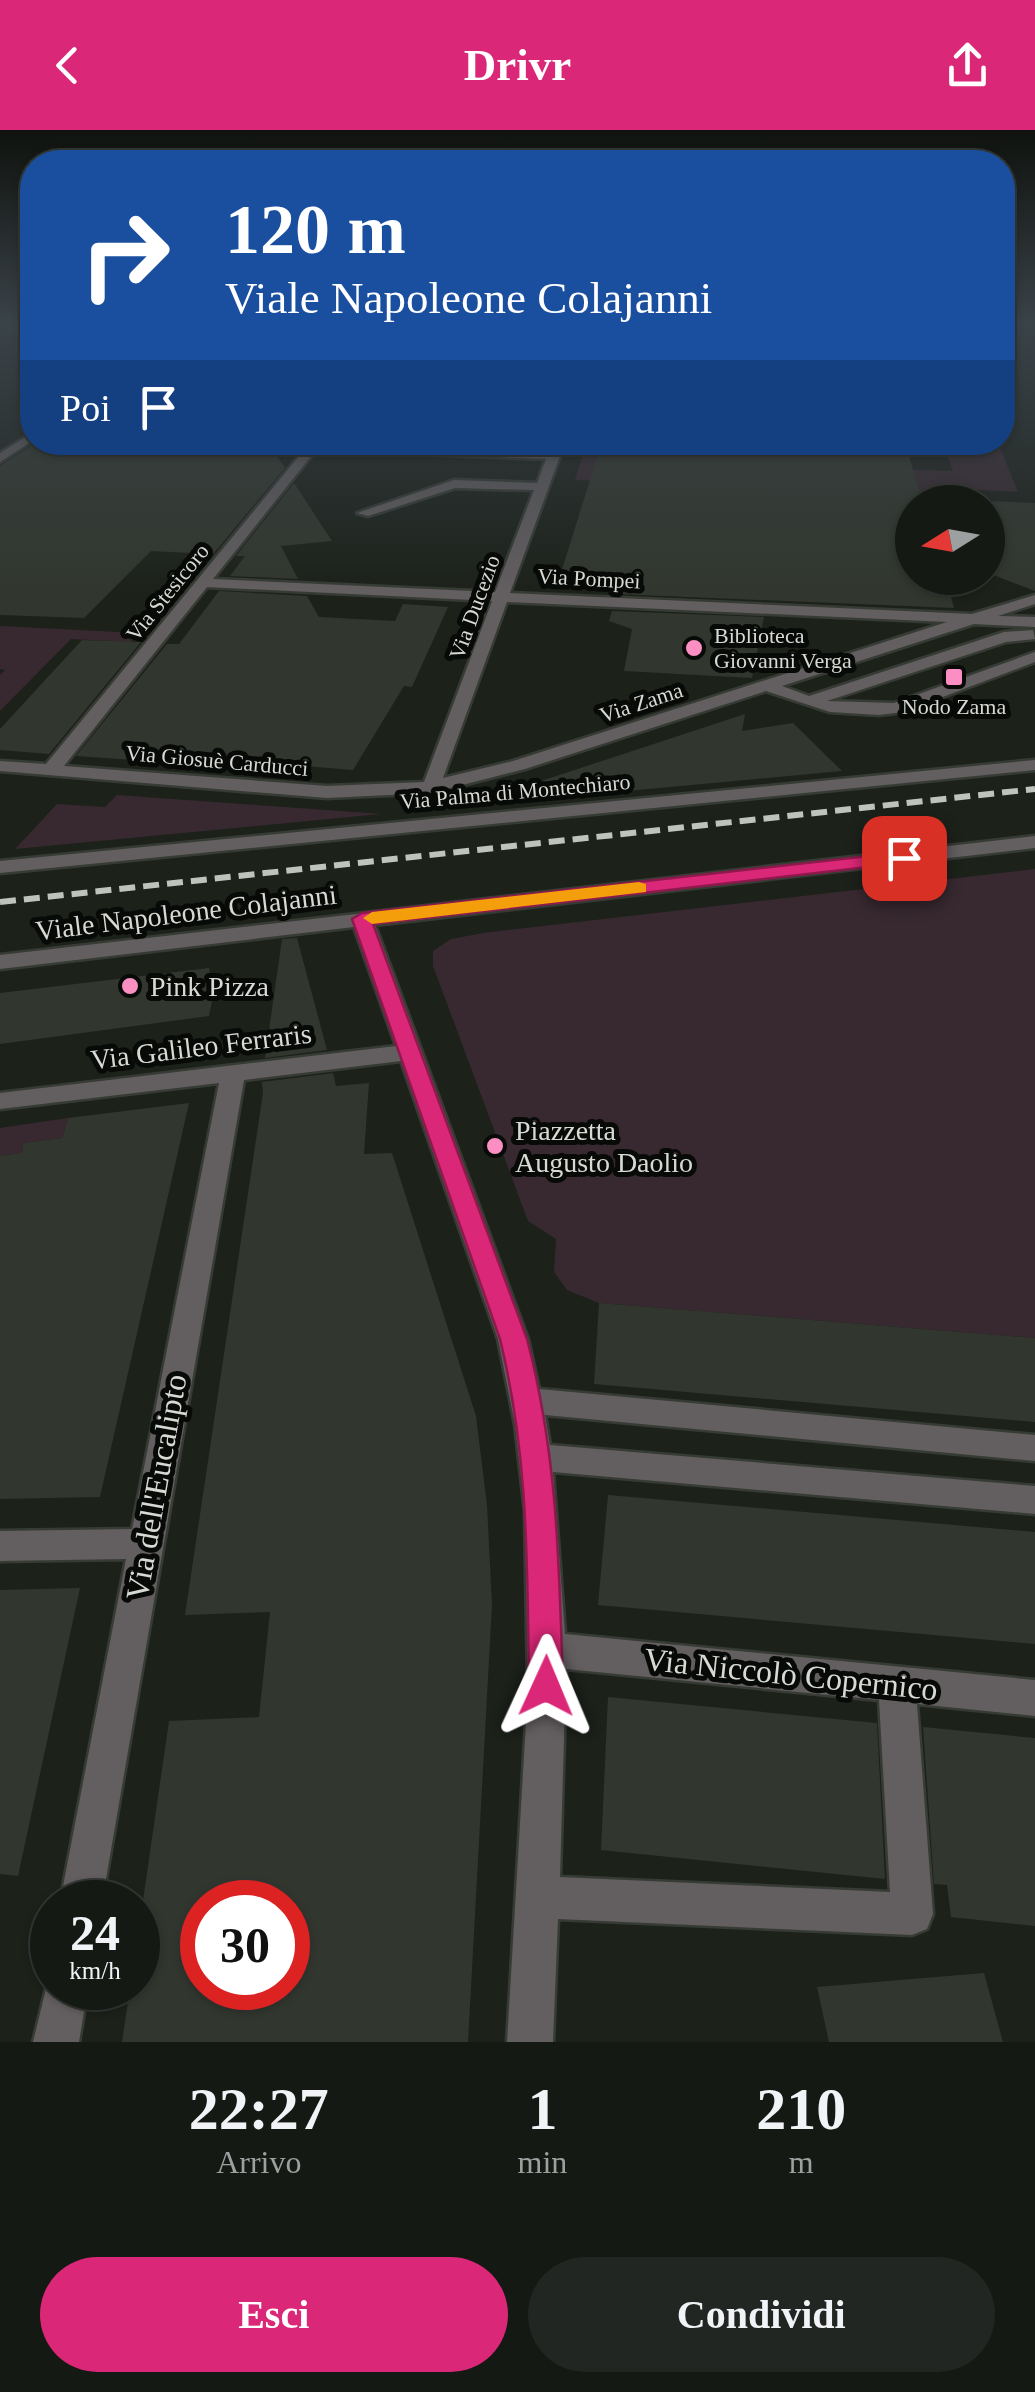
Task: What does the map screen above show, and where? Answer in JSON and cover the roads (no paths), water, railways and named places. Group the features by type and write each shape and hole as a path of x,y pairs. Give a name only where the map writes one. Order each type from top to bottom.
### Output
{"street":[{"name":"Via Stesicoro","path":"51,770 307,455"},
{"name":"Via Ducezio","path":"430,788 554,455"},
{"path":"364,513 454,484 542,487"},
{"name":"Via Pompei","path":"203,583 1035,622"},
{"name":"Via Zama","path":"430,788 505,769 1035,599"},
{"path":"804,703 1004,637 1035,635"},
{"path":"766,685 804,703 836,708 897,708 1035,654"},
{"name":"Via Palma di Montechiaro","path":"0,867 1035,765"},
{"name":"Via Giosuè Carducci","path":"0,766 327,792 430,788"},
{"name":"Viale Napoleone Colajanni","path":"0,962 1035,842"},
{"path":"362,919 514,1339 528,1401 536,1457 548,1650 530,2042"},
{"name":"Via Galileo Ferraris","path":"0,1101 410,1052"},
{"name":"Via dell'Eucalipto","path":"85,1880 233,1072"},
{"path":"528,1401 1035,1448"},
{"path":"536,1457 1035,1500"},
{"path":"0,1546 146,1544"},
{"name":"Via Niccolò Copernico","path":"548,1650 1035,1698"},
{"path":"537,1897 912,1914 897,1684"},
{"path":"56,2042 62,2010"}],"railway":[{"path":"0,902 1035,789"}],"place":[{"name":"Biblioteca Giovanni Verga","path":"694,648"},
{"name":"Nodo Zama","path":"954,677"},
{"name":"Pink Pizza","path":"130,986"},
{"name":"Piazzetta Augusto Daolio","path":"495,1146"}]}
